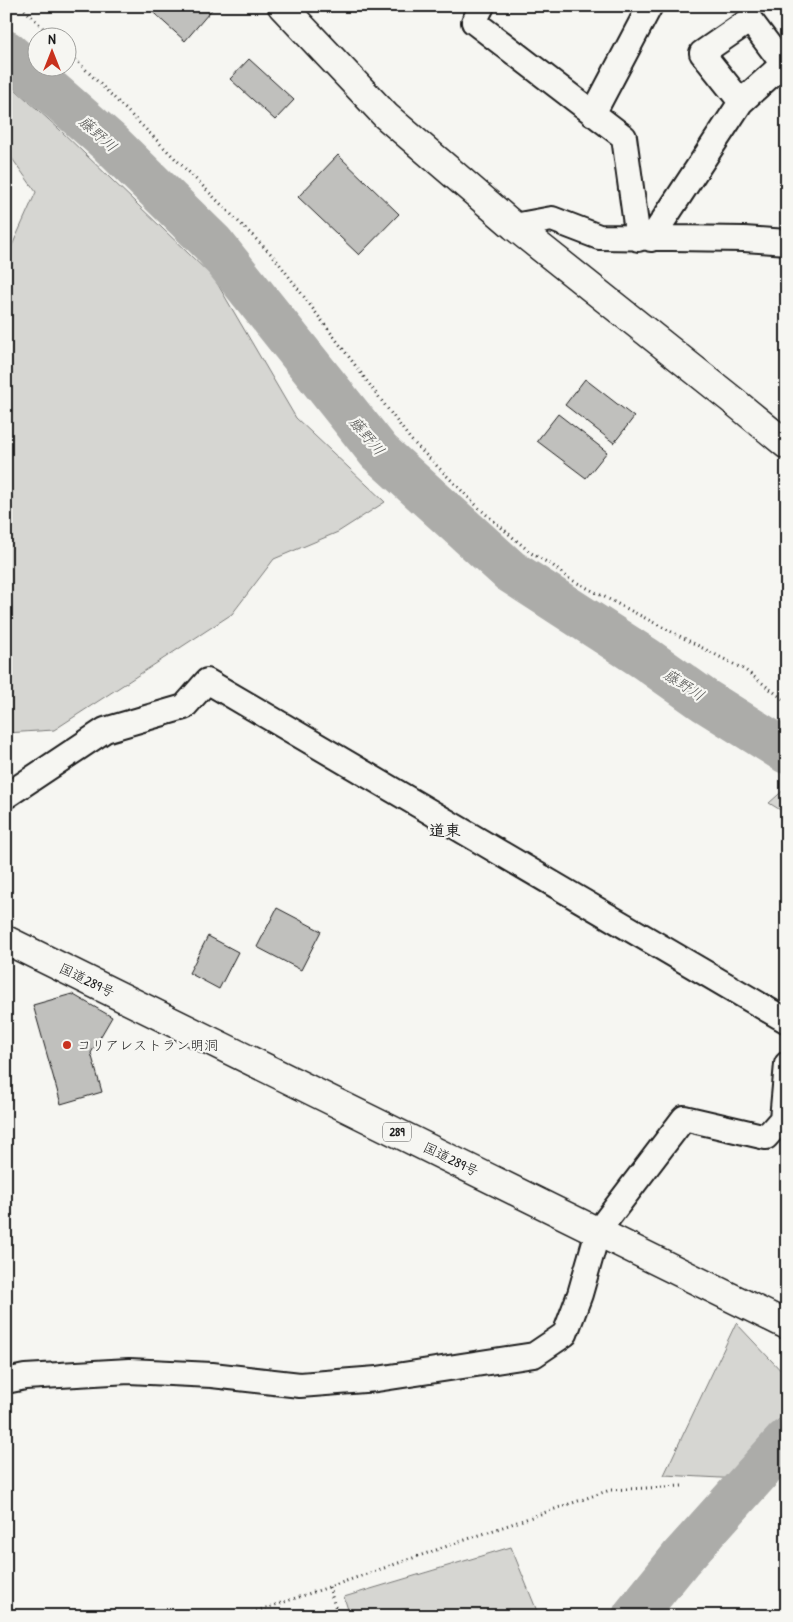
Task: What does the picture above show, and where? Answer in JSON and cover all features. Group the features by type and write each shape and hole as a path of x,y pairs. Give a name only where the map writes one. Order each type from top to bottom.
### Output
{"main road":[{"path":"282,6 386,116 514,226 731,398 787,445"},
{"name":"国道289号","path":"6,940 787,1325"}],"street":[{"path":"482,6 474,22 624,137 644,239"},
{"path":"593,114 650,6"},
{"path":"644,239 741,102"},
{"path":"514,226 552,219 599,237 744,239 787,242"},
{"path":"6,796 105,730 184,707 208,681 787,1020"},
{"path":"6,1381 129,1370 212,1375 300,1385 377,1379 534,1355 565,1334 580,1294 598,1231 684,1118 766,1138 782,1119 787,1064"}],"path":[{"path":"21,6 43,28"},
{"path":"78,62 275,258 411,440 480,509 531,553 552,564 568,578 745,670 787,702"},
{"path":"242,1616 610,1490 682,1486"},
{"path":"329,1587 338,1616"}],"shaded area":[{"path":"6,81 59,129 214,278 296,418 385,502 338,532 274,559 232,614 54,730 6,733 6,259 36,192 6,150"},
{"path":"787,787 787,814 769,803"},
{"path":"736,1323 787,1377 787,1412 775,1423 740,1479 664,1475"},
{"path":"511,1547 539,1616 350,1616 344,1597"}],"building":[{"path":"146,6 215,6 185,41"},
{"path":"249,59 294,100 275,120 230,79"},
{"path":"338,155 399,214 359,255 298,197"},
{"path":"585,379 634,417 614,443 565,405"},
{"path":"558,414 607,452 586,478 537,441"},
{"path":"277,908 321,931 301,970 257,947"},
{"path":"208,936 238,952 219,989 189,973"},
{"path":"72,994 112,1017 91,1053 102,1092 61,1104 33,1005"}],"waterway":[{"name":"藤野川","path":"6,52 110,143 213,244 379,452 510,571 646,659 704,700 787,752"},
{"path":"634,1616 681,1558 787,1440"}],"place":[{"name":"コリアレストラン明洞","path":"67,1045"}],"district":[{"name":"道東","path":"445,830"}]}
